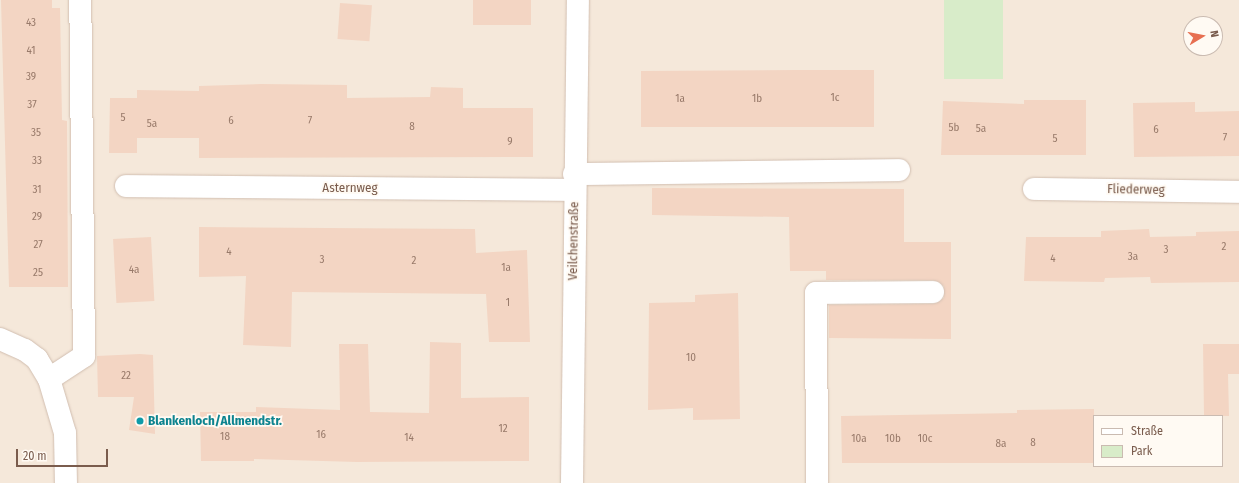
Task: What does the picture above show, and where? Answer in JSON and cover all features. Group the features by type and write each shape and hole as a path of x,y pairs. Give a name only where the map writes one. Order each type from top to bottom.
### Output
{"street":[{"path":"49,379 84,356 80,0"},
{"name":"Veilchenstraße","path":"572,483 574,182 578,0"},
{"name":"Asternweg","path":"126,186 574,182 899,170"},
{"name":"Fliederweg","path":"1034,188 1239,192"},
{"path":"817,483 816,293 933,292"},
{"path":"0,339 25,350 37,359 49,379 65,433 66,483"}],"shaded area":[{"path":"0,0 1239,0 1239,483 0,483"}],"green space":[{"path":"944,0 1003,0 1003,79 944,79"}],"building":[{"path":"1,0 52,0 52,8 60,8 62,120 67,121 68,287 9,287"},
{"path":"473,0 531,0 531,25 473,25"},
{"path":"340,3 372,5 369,41 337,39"},
{"path":"874,70 874,127 641,127 641,71"},
{"path":"261,84 347,85 347,98 430,97 431,87 463,88 463,108 533,108 533,157 199,158 199,138 137,138 137,153 109,153 110,98 137,98 137,90 199,91 199,86"},
{"path":"1024,100 1086,100 1086,155 941,155 943,101 1024,104"},
{"path":"1195,102 1195,112 1239,111 1239,156 1134,157 1133,103"},
{"path":"652,188 904,189 904,242 951,242 951,339 829,338 829,305 933,304 944,298 944,286 933,280 826,280 826,271 790,271 789,217 652,215"},
{"path":"199,227 475,229 476,253 527,250 530,342 489,342 486,294 292,292 291,347 243,345 246,276 199,277"},
{"path":"1149,229 1150,237 1196,236 1196,232 1239,231 1239,282 1151,283 1150,277 1105,278 1104,282 1024,281 1026,237 1101,237 1101,231"},
{"path":"151,237 154,301 116,303 113,239"},
{"path":"738,293 740,419 693,420 693,408 648,410 649,303 695,302 695,295"},
{"path":"430,342 461,343 461,398 529,397 529,461 357,462 254,459 254,461 201,461 200,412 256,412 256,407 340,410 339,344 368,344 370,412 429,413"},
{"path":"1203,344 1239,344 1239,374 1228,374 1229,416 1204,415"},
{"path":"140,354 153,355 155,434 129,430 134,397 98,397 97,356"},
{"path":"1094,409 1093,463 842,463 841,416 1017,413 1017,410"}],"place":[{"name":"Blankenloch/Allmendstr.","path":"140,421"}]}
